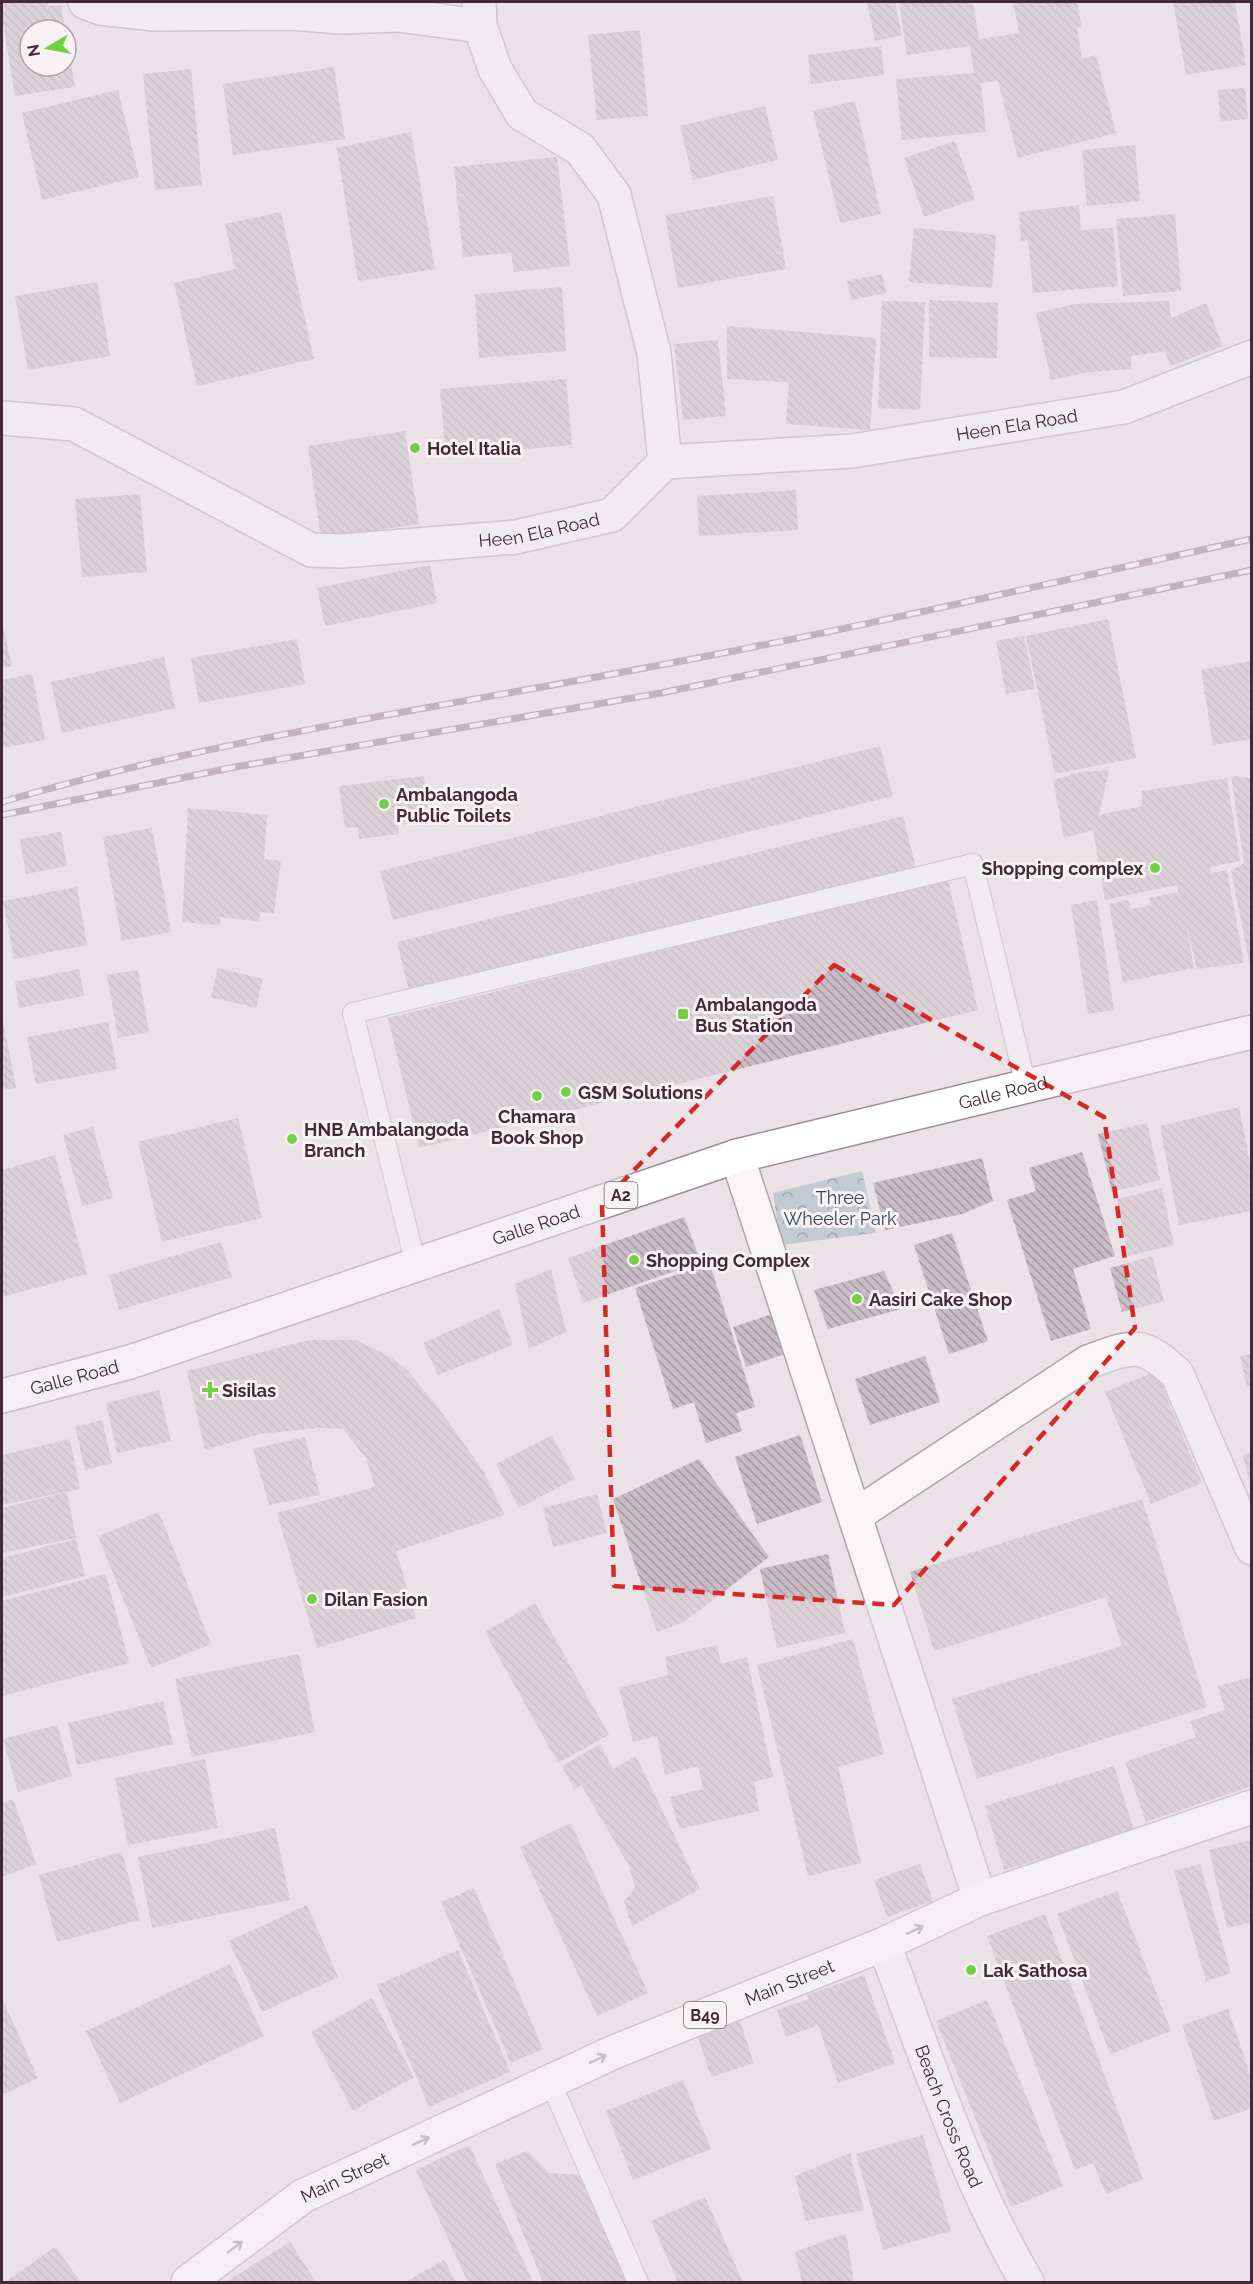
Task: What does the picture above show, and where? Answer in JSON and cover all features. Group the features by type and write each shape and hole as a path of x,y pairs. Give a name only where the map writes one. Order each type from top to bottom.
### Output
{"main road":[{"name":"Galle Road","path":"2,1396 130,1362 737,1156 1251,1032"},
{"name":"Main Street","path":"188,2283 303,2196 614,2052 884,1944 980,1899 1251,1807"}],"street":[{"path":"85,2 100,9 155,14 291,13 340,17 479,14 495,69 522,114 580,149 614,195 654,353 665,462"},
{"name":"Heen Ela Road","path":"2,418 74,424 312,550 341,551 516,537 612,515 665,462 852,451 1124,407 1251,357"},
{"path":"737,1156 980,1899"},
{"path":"856,1515 1088,1362 1128,1347 1157,1356 1177,1374 1251,1548"},
{"name":"Beach Cross Road","path":"884,1944 965,2159 1007,2248 1027,2283"}],"lane":[{"path":"416,1265 353,1013 973,864 1026,1086"},
{"path":"550,2081 638,2283"}],"highlighted area":[{"path":"834,965 1104,1117 1135,1328 894,1605 614,1586 602,1203"}],"green space":[{"name":"Three Wheeler Park","path":"862,1171 876,1233 781,1245 773,1193"}],"building":[{"path":"2,2 48,2 48,6 61,5 63,18 18,18 18,78 73,78 75,87 15,96 2,17"},
{"path":"867,2 895,2 902,35 875,41"},
{"path":"899,2 973,2 979,39 1019,33 1013,2 1077,2 1082,27 1077,28 1082,59 1096,55 1116,133 1018,158 998,81 981,83 986,132 902,140 896,79 974,73 970,46 907,55"},
{"path":"1173,2 1235,2 1246,65 1186,75"},
{"path":"640,30 648,116 597,120 588,35"},
{"path":"881,46 884,75 811,84 808,55"},
{"path":"334,67 345,139 233,155 223,84"},
{"path":"191,69 202,185 155,190 143,74"},
{"path":"1245,88 1248,119 1220,121 1218,90"},
{"path":"118,90 139,177 42,200 22,113"},
{"path":"855,101 881,214 840,223 813,111"},
{"path":"765,106 778,160 693,180 680,126"},
{"path":"411,132 435,269 358,281 337,148"},
{"path":"955,141 975,199 924,217 904,158"},
{"path":"1135,145 1140,201 1087,206 1082,150"},
{"path":"557,157 570,266 514,272 511,253 463,257 454,167"},
{"path":"773,196 786,269 678,288 665,215"},
{"path":"1079,205 1081,230 1113,228 1118,286 1033,293 1028,240 1021,241 1019,212"},
{"path":"281,212 314,359 197,386 174,283 235,269 225,224"},
{"path":"1175,214 1181,291 1123,296 1116,219"},
{"path":"914,228 996,235 992,288 909,282"},
{"path":"882,274 886,293 851,300 847,281"},
{"path":"97,282 110,356 28,370 15,296"},
{"path":"562,287 566,351 479,358 475,294"},
{"path":"929,300 998,303 997,358 929,357"},
{"path":"882,301 925,302 920,410 878,408"},
{"path":"1169,301 1171,318 1206,303 1223,346 1170,366 1165,351 1131,356 1131,369 1089,372 1051,380 1036,313 1074,304"},
{"path":"727,326 876,338 870,430 786,424 789,382 727,379"},
{"path":"718,340 726,416 683,420 674,344"},
{"path":"566,379 572,445 446,456 440,389"},
{"path":"405,431 419,524 321,538 308,446"},
{"path":"796,490 798,530 699,536 697,496"},
{"path":"140,494 147,572 82,577 75,499"},
{"path":"430,565 437,603 325,626 317,588"},
{"path":"1108,619 1136,758 1055,774 1026,636"},
{"path":"2,622 12,666 2,668"},
{"path":"1024,636 1035,689 1006,694 996,641"},
{"path":"297,639 305,684 199,703 191,658"},
{"path":"164,657 175,708 62,733 51,682"},
{"path":"1252,661 1252,739 1213,745 1201,670"},
{"path":"32,674 45,740 2,748 2,680"},
{"path":"880,746 893,796 393,920 380,871"},
{"name":"Shopping complex","path":"1109,770 1099,815 1142,806 1142,791 1227,778 1240,861 1210,867 1211,873 1227,870 1244,963 1197,969 1186,923 1194,968 1123,982 1109,904 1129,900 1131,909 1151,905 1149,898 1178,892 1177,885 1105,900 1093,830 1064,838 1053,780 1080,772"},
{"name":"Ambalangoda Public Toilets","path":"424,776 429,822 398,825 399,834 359,839 358,827 345,828 339,786"},
{"path":"1231,776 1252,778 1252,975 1231,871 1244,863"},
{"path":"188,808 267,815 264,859 281,861 274,913 260,912 259,921 220,917 220,925 182,922"},
{"path":"903,816 916,868 410,995 397,942"},
{"path":"152,828 171,932 122,941 103,837"},
{"path":"61,832 67,866 26,874 20,839"},
{"name":"Ambalangoda Bus Station","path":"948,879 978,1010 419,1148 388,1018"},
{"path":"77,887 87,945 14,959 3,901"},
{"path":"1097,900 1114,1010 1088,1014 1071,905"},
{"path":"218,968 263,979 256,1008 211,997"},
{"path":"79,969 84,996 19,1008 15,982"},
{"path":"138,970 149,1032 118,1038 107,975"},
{"path":"2,1016 16,1088 2,1090"},
{"path":"108,1022 117,1069 36,1084 27,1037"},
{"path":"1239,1107 1252,1174 1252,1211 1179,1225 1160,1126"},
{"path":"238,1118 262,1218 162,1242 138,1142"},
{"path":"1147,1123 1160,1180 1112,1192 1098,1134"},
{"path":"93,1127 113,1198 82,1206 63,1135"},
{"path":"1082,1152 1115,1256 1073,1269 1091,1329 1051,1341 1007,1200 1036,1191 1029,1168"},
{"path":"55,1155 87,1274 2,1297 2,1170"},
{"path":"982,1158 993,1201 962,1214 885,1230 873,1183"},
{"path":"1162,1188 1174,1245 1128,1256 1117,1199"},
{"name":"Shopping Complex","path":"684,1217 701,1262 583,1303 568,1258"},
{"path":"952,1233 988,1341 949,1354 914,1245"},
{"path":"221,1242 232,1277 119,1310 109,1275"},
{"path":"1152,1256 1164,1301 1122,1312 1110,1268"},
{"name":"Shopping complex","path":"710,1264 755,1407 736,1413 742,1431 706,1443 694,1402 673,1409 635,1288"},
{"path":"551,1269 566,1332 529,1349 515,1284"},
{"name":"Aasiri Cake Shop","path":"884,1271 901,1309 828,1329 814,1290"},
{"path":"499,1309 513,1345 438,1375 423,1343"},
{"path":"778,1312 791,1352 746,1367 733,1327"},
{"path":"309,1340 356,1340 392,1358 408,1371 437,1406 482,1469 505,1515 396,1551 416,1618 317,1648 277,1513 375,1487 366,1458 343,1429 318,1428 260,1434 205,1450 187,1371"},
{"path":"1252,1354 1252,1386 1247,1386 1240,1356"},
{"path":"925,1356 940,1402 870,1425 855,1379"},
{"path":"1156,1371 1202,1483 1151,1504 1105,1392"},
{"path":"159,1390 171,1441 117,1453 106,1403"},
{"path":"102,1420 112,1463 85,1470 75,1427"},
{"path":"552,1435 575,1479 519,1508 496,1464"},
{"path":"800,1435 822,1502 757,1524 735,1457"},
{"path":"305,1437 320,1495 269,1505 253,1449"},
{"path":"70,1439 80,1489 2,1505 2,1455"},
{"path":"1252,1453 1252,1488 1251,1488 1243,1455"},
{"path":"699,1459 769,1557 684,1622 657,1632 613,1499"},
{"path":"67,1492 76,1538 2,1553 2,1508"},
{"path":"597,1494 607,1533 553,1547 543,1508"},
{"path":"1142,1499 1207,1707 977,1779 952,1699 1122,1646 1106,1597 934,1651 910,1572"},
{"path":"159,1512 211,1644 151,1668 98,1536"},
{"path":"76,1539 85,1576 2,1597 2,1558"},
{"path":"828,1554 845,1633 777,1648 760,1569"},
{"path":"106,1574 129,1663 2,1696 2,1601"},
{"path":"535,1603 609,1735 558,1763 485,1632"},
{"path":"853,1639 884,1754 838,1767 861,1863 808,1876 757,1665"},
{"path":"717,1645 721,1664 747,1657 773,1777 754,1782 759,1811 679,1829 670,1797 703,1789 698,1766 665,1775 657,1736 633,1742 619,1688 668,1675 665,1657"},
{"path":"299,1654 315,1732 192,1757 175,1679"},
{"path":"1252,1677 1252,1786 1146,1822 1125,1762 1196,1737 1190,1721 1225,1710 1218,1686"},
{"path":"163,1701 173,1744 77,1765 68,1723"},
{"path":"57,1725 72,1776 18,1792 3,1739"},
{"path":"600,1744 613,1769 636,1756 700,1889 632,1926 624,1902 635,1887 629,1866 582,1786 604,1774 574,1789 562,1766"},
{"path":"205,1759 218,1828 128,1845 115,1778"},
{"path":"1114,1766 1134,1831 1004,1870 985,1806"},
{"path":"13,1799 36,1864 2,1877 2,1803"},
{"path":"571,1823 648,1993 597,2016 520,1847"},
{"path":"275,1828 290,1900 152,1928 138,1857"},
{"path":"1252,1840 1252,1922 1227,1928 1209,1850"},
{"path":"122,1852 140,1920 57,1942 39,1875"},
{"path":"920,1864 933,1901 887,1917 874,1880"},
{"path":"1200,1864 1231,1973 1206,1981 1174,1871"},
{"path":"474,1888 543,2049 511,2063 441,1902"},
{"path":"1117,1891 1171,2031 1110,2054 1057,1914"},
{"path":"307,1905 338,1977 262,2012 229,1941"},
{"path":"1045,1914 1143,2179 1106,2194 1093,2163 1075,2170 987,1936"},
{"path":"458,1950 510,2072 429,2107 377,1985"},
{"path":"230,1964 264,2036 120,2103 86,2031"},
{"path":"864,1975 895,2063 838,2083 818,2025 786,2037 777,2010 809,1999 807,1995"},
{"path":"2,1998 38,2078 2,2095"},
{"path":"372,1998 414,2077 353,2111 311,2032"},
{"path":"987,2000 1063,2186 1011,2207 936,2021"},
{"path":"1228,2009 1252,2081 1252,2108 1214,2121 1182,2025"},
{"path":"740,2021 754,2063 711,2077 697,2034"},
{"path":"683,2080 711,2149 633,2180 606,2111"},
{"path":"923,2135 951,2231 883,2250 856,2154"},
{"path":"469,2145 533,2282 468,2282 416,2170"},
{"path":"527,2151 549,2173 584,2175 632,2282 543,2282 495,2164"},
{"path":"850,2153 864,2210 806,2221 795,2176"},
{"path":"705,2197 743,2282 678,2282 651,2221"},
{"path":"846,2233 854,2282 802,2282 795,2252"},
{"path":"290,2242 316,2282 226,2282"},
{"path":"55,2247 81,2282 5,2282"},
{"path":"444,2260 456,2282 405,2282"}],"railway":[{"path":"2,802 82,780 245,742 805,637 1252,539"},
{"path":"2,815 235,767 661,693 1252,570"}],"place":[{"name":"Hotel Italia","path":"415,448"},
{"name":"Ambalangoda Public Toilets","path":"384,804"},
{"name":"Shopping complex","path":"1155,868"},
{"name":"Ambalangoda Bus Station","path":"683,1014"},
{"name":"GSM Solutions","path":"566,1092"},
{"name":"Chamara Book Shop","path":"537,1096"},
{"name":"HNB Ambalangoda Branch","path":"292,1139"},
{"name":"Shopping Complex","path":"634,1260"},
{"name":"Aasiri Cake Shop","path":"857,1299"},
{"name":"Sisilas","path":"210,1390"},
{"name":"Dilan Fasion","path":"312,1599"},
{"name":"Lak Sathosa","path":"971,1970"}]}
